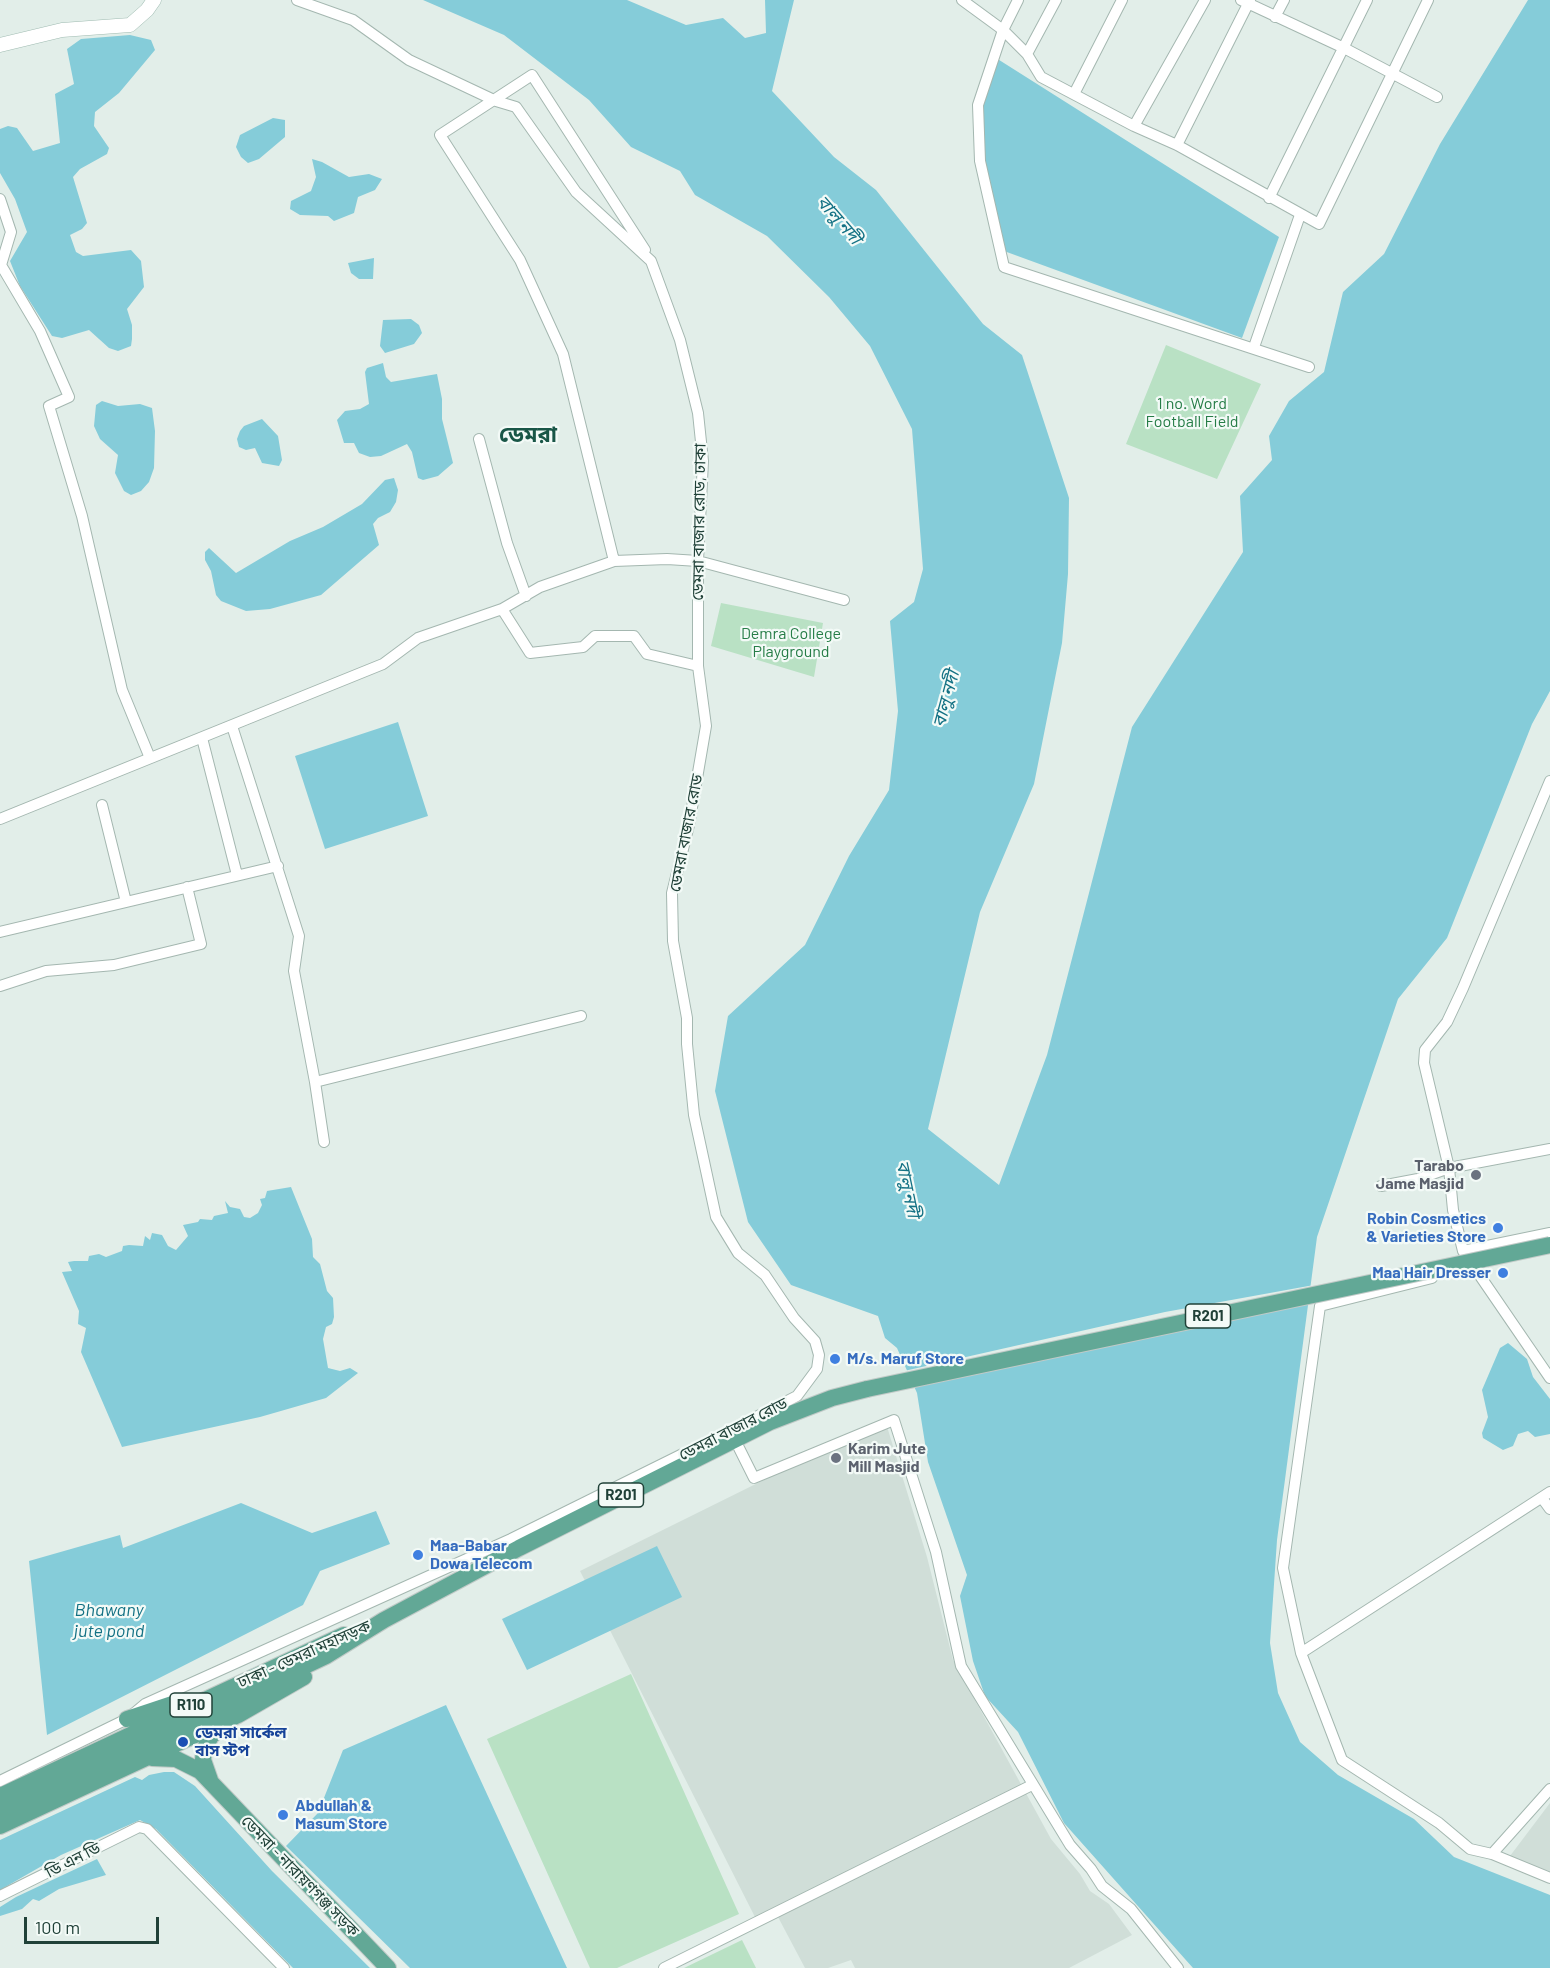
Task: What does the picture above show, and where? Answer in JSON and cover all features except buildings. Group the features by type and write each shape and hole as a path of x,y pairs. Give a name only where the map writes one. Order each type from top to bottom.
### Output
{"main road":[{"name":"R201","path":"384,1620 632,1490 770,1422 816,1403 867,1389 1550,1245"},
{"name":"ঢাকা - ডেমরা মহাসড়ক","path":"0,1810 326,1656 384,1620"},
{"name":"ঢাকা - ডেমরা মহাসড়ক","path":"0,1796 237,1683 355,1629 384,1620"},
{"path":"0,1826 238,1715 302,1679 326,1656"},
{"path":"127,1719 237,1683"},
{"name":"ডেমরা - নারায়ণগঞ্জ সড়ক","path":"212,1783 205,1768 204,1750 211,1736 238,1715"},
{"name":"ডেমরা - নারায়ণগঞ্জ সড়ক","path":"144,1759 165,1758 185,1762 212,1783 388,1968"}],"street":[{"path":"0,45 62,30 130,25 147,10 154,0"},
{"name":"ডেমরা বাজার রোড, ঢাকা","path":"297,0 352,20 409,60 496,101 516,106 576,192 651,261 680,340 698,413 703,461 698,561 698,666"},
{"path":"962,0 1002,30 1027,54 1041,77 1134,126 1177,145 1319,225 1428,0"},
{"path":"1018,0 1002,30 978,105 980,161 1004,267 1254,347 1309,367"},
{"path":"1027,54 1056,0"},
{"path":"1074,94 1122,0"},
{"path":"1134,126 1205,0"},
{"path":"1275,17 1284,0"},
{"path":"1269,198 1367,0"},
{"path":"1177,145 1246,1 1392,72 1437,97"},
{"path":"614,561 563,354 520,260 440,135 496,101 532,75 651,261"},
{"path":"0,199 11,232 1,265 40,331 69,397 49,406 82,516 123,690 150,758"},
{"path":"1254,347 1300,215"},
{"path":"479,439 507,543 526,596"},
{"path":"0,819 383,664 418,638 502,609 540,587 614,561 698,561 844,600"},
{"path":"502,609 530,653 583,646 595,636 633,636 646,654 698,666"},
{"name":"ডেমরা বাজার রোড","path":"0,1781 127,1719 145,1704 511,1539 715,1438 797,1396 817,1370 819,1355 815,1341 795,1318 765,1275 738,1253 716,1217 694,1115 687,1044 687,1018 673,941 672,893 689,825 706,726 698,666"},
{"path":"232,726 299,936 294,971 324,1142"},
{"path":"202,738 237,875"},
{"path":"1550,781 1459,997 1447,1022 1425,1050 1424,1063 1449,1168 1453,1210 1463,1251 1550,1378"},
{"path":"102,805 126,902"},
{"path":"0,932 278,866"},
{"path":"0,986 46,971 114,965 201,944 187,887"},
{"path":"315,1082 581,1016"},
{"path":"1381,1186 1418,1179 1449,1168 1550,1149"},
{"path":"1463,1251 1550,1233"},
{"path":"1476,1267 1320,1306 1283,1568 1301,1653 1342,1760 1439,1823 1470,1849 1492,1854 1550,1878"},
{"path":"739,1448 754,1478 894,1420 936,1552 961,1666 1070,1845 1102,1886 1131,1909 1178,1968"},
{"path":"1301,1653 1546,1495 1550,1509"},
{"path":"664,1968 1032,1785"},
{"path":"1492,1854 1550,1789"},
{"name":"ডি এন ডি","path":"0,1896 131,1829 139,1827 147,1829 284,1968"}],"shaded area":[{"path":"885,1420 927,1557 953,1660 1051,1839 1080,1874 1090,1891 1109,1904 1132,1935 1069,1968 855,1968 851,1960 828,1968 805,1968 778,1917 758,1923 580,1571"},
{"path":"1550,1803 1550,1872 1510,1856"}],"green space":[{"name":"1 no. Word Football Field","path":"1166,345 1261,384 1217,479 1126,444"},
{"name":"Demra College Playground","path":"721,603 823,623 814,677 711,646"},
{"path":"631,1674 739,1914 617,1968 590,1968 487,1739"},
{"path":"742,1940 756,1968 684,1968"}],"water":[{"name":"বালু নদী","path":"423,0 627,0 686,25 723,18 745,38 766,33 765,0 794,0 772,91 834,157 876,190 983,324 1022,355 1069,498 1068,574 1062,643 1034,784 980,912 928,1129 999,1185 1047,1055 1132,727 1243,552 1240,496 1272,460 1269,436 1289,401 1324,372 1343,292 1384,254 1440,144 1528,0 1550,0 1550,691 1532,724 1447,938 1398,999 1317,1237 1277,1540 1270,1643 1278,1693 1300,1742 1338,1775 1414,1819 1454,1857 1550,1895 1550,1968 1193,1968 1064,1823 1018,1732 985,1696 973,1661 960,1596 967,1575 928,1462 917,1393 897,1348 885,1338 878,1316 791,1285 748,1222 715,1091 728,1016 805,945 849,856 889,790 898,711 890,621 914,602 923,569 912,429 870,346 829,297 767,236 695,195 680,171 631,147 589,100 504,35"},
{"path":"130,35 151,40 155,50 119,93 95,112 94,126 109,148 107,154 80,169 73,177 87,223 82,229 70,235 76,252 83,256 131,250 141,261 144,287 127,309 132,325 131,346 118,351 109,348 89,330 62,338 52,336 20,286 10,261 27,232 15,199 0,173 0,129 8,126 17,128 33,151 60,143 55,94 74,84 67,49 81,39"},
{"path":"996,58 1279,237 1242,338 1004,251 982,167 980,132 985,87"},
{"path":"273,118 285,120 285,137 259,159 248,163 241,157 236,147 240,135"},
{"path":"312,159 349,177 369,174 382,179 375,190 358,197 354,213 334,221 328,216 300,215 290,209 291,201 311,191 316,177"},
{"path":"374,258 373,279 359,279 351,273 348,263"},
{"path":"411,319 419,325 422,333 414,344 385,353 380,346 383,320"},
{"path":"383,363 386,377 391,382 437,374 442,399 442,419 453,463 438,476 423,480 418,478 412,452 407,444 381,456 370,457 359,453 354,443 344,443 337,420 345,411 360,409 369,404 365,372 367,368"},
{"path":"102,401 118,406 140,404 152,408 155,431 154,468 149,482 141,491 131,495 124,491 115,473 118,455 100,439 94,426 96,405"},
{"path":"262,419 278,436 282,460 279,466 262,463 255,448 246,450 239,447 237,439 244,426"},
{"path":"394,478 398,490 396,502 390,512 378,518 373,524 379,545 321,595 270,609 246,611 221,601 216,595 211,571 205,560 205,552 209,548 236,573 290,541 323,527 362,504 385,480"},
{"path":"398,722 428,816 325,849 295,756"},
{"path":"291,1187 312,1239 313,1257 320,1264 327,1291 333,1298 334,1317 332,1324 326,1327 323,1339 328,1368 340,1371 350,1368 358,1373 326,1398 260,1417 122,1447 81,1352 86,1328 78,1324 79,1311 62,1272 72,1271 68,1262 88,1261 89,1256 99,1254 106,1257 122,1251 123,1246 143,1246 145,1236 150,1240 152,1233 162,1235 168,1246 176,1250 188,1236 183,1225 198,1222 200,1219 212,1220 214,1216 228,1213 225,1201 230,1207 240,1209 244,1217 250,1218 258,1213 262,1205 260,1199 265,1198 267,1191"},
{"path":"1508,1343 1527,1359 1533,1377 1550,1399 1550,1434 1535,1437 1528,1431 1518,1434 1513,1446 1503,1450 1483,1438 1482,1433 1488,1417 1482,1390 1500,1348"},
{"name":"Bhawany jute pond","path":"241,1503 312,1533 376,1511 390,1544 320,1571 303,1605 47,1735 29,1561 120,1535 123,1548"},
{"path":"657,1546 682,1597 527,1670 502,1619"},
{"path":"446,1705 567,1968 410,1968 286,1846 318,1813 343,1750"},
{"path":"174,1772 195,1786 272,1871 370,1968 293,1968 156,1829 140,1820 61,1855 0,1890 0,1840 135,1777 142,1780 149,1775"},
{"path":"97,1859 106,1875 59,1889 39,1901 33,1899 22,1909 0,1916 0,1907 16,1897"}],"pier":[{"path":"1314,1285 1312,1299 910,1384 904,1371 1165,1312"}],"place":[{"name":"Tarabo Jame Masjid","path":"1476,1175"},
{"name":"Robin Cosmetics & Varieties Store","path":"1498,1228"},
{"name":"Maa Hair Dresser","path":"1503,1273"},
{"name":"M/s. Maruf Store","path":"835,1359"},
{"name":"Karim Jute Mill Masjid","path":"836,1458"},
{"name":"Maa-Babar Dowa Telecom","path":"418,1555"},
{"name":"ডেমরা সার্কেল বাস স্টপ","path":"183,1742"},
{"name":"Abdullah & Masum Store","path":"283,1815"}],"district":[{"name":"ডেমরা","path":"528,435"}]}
